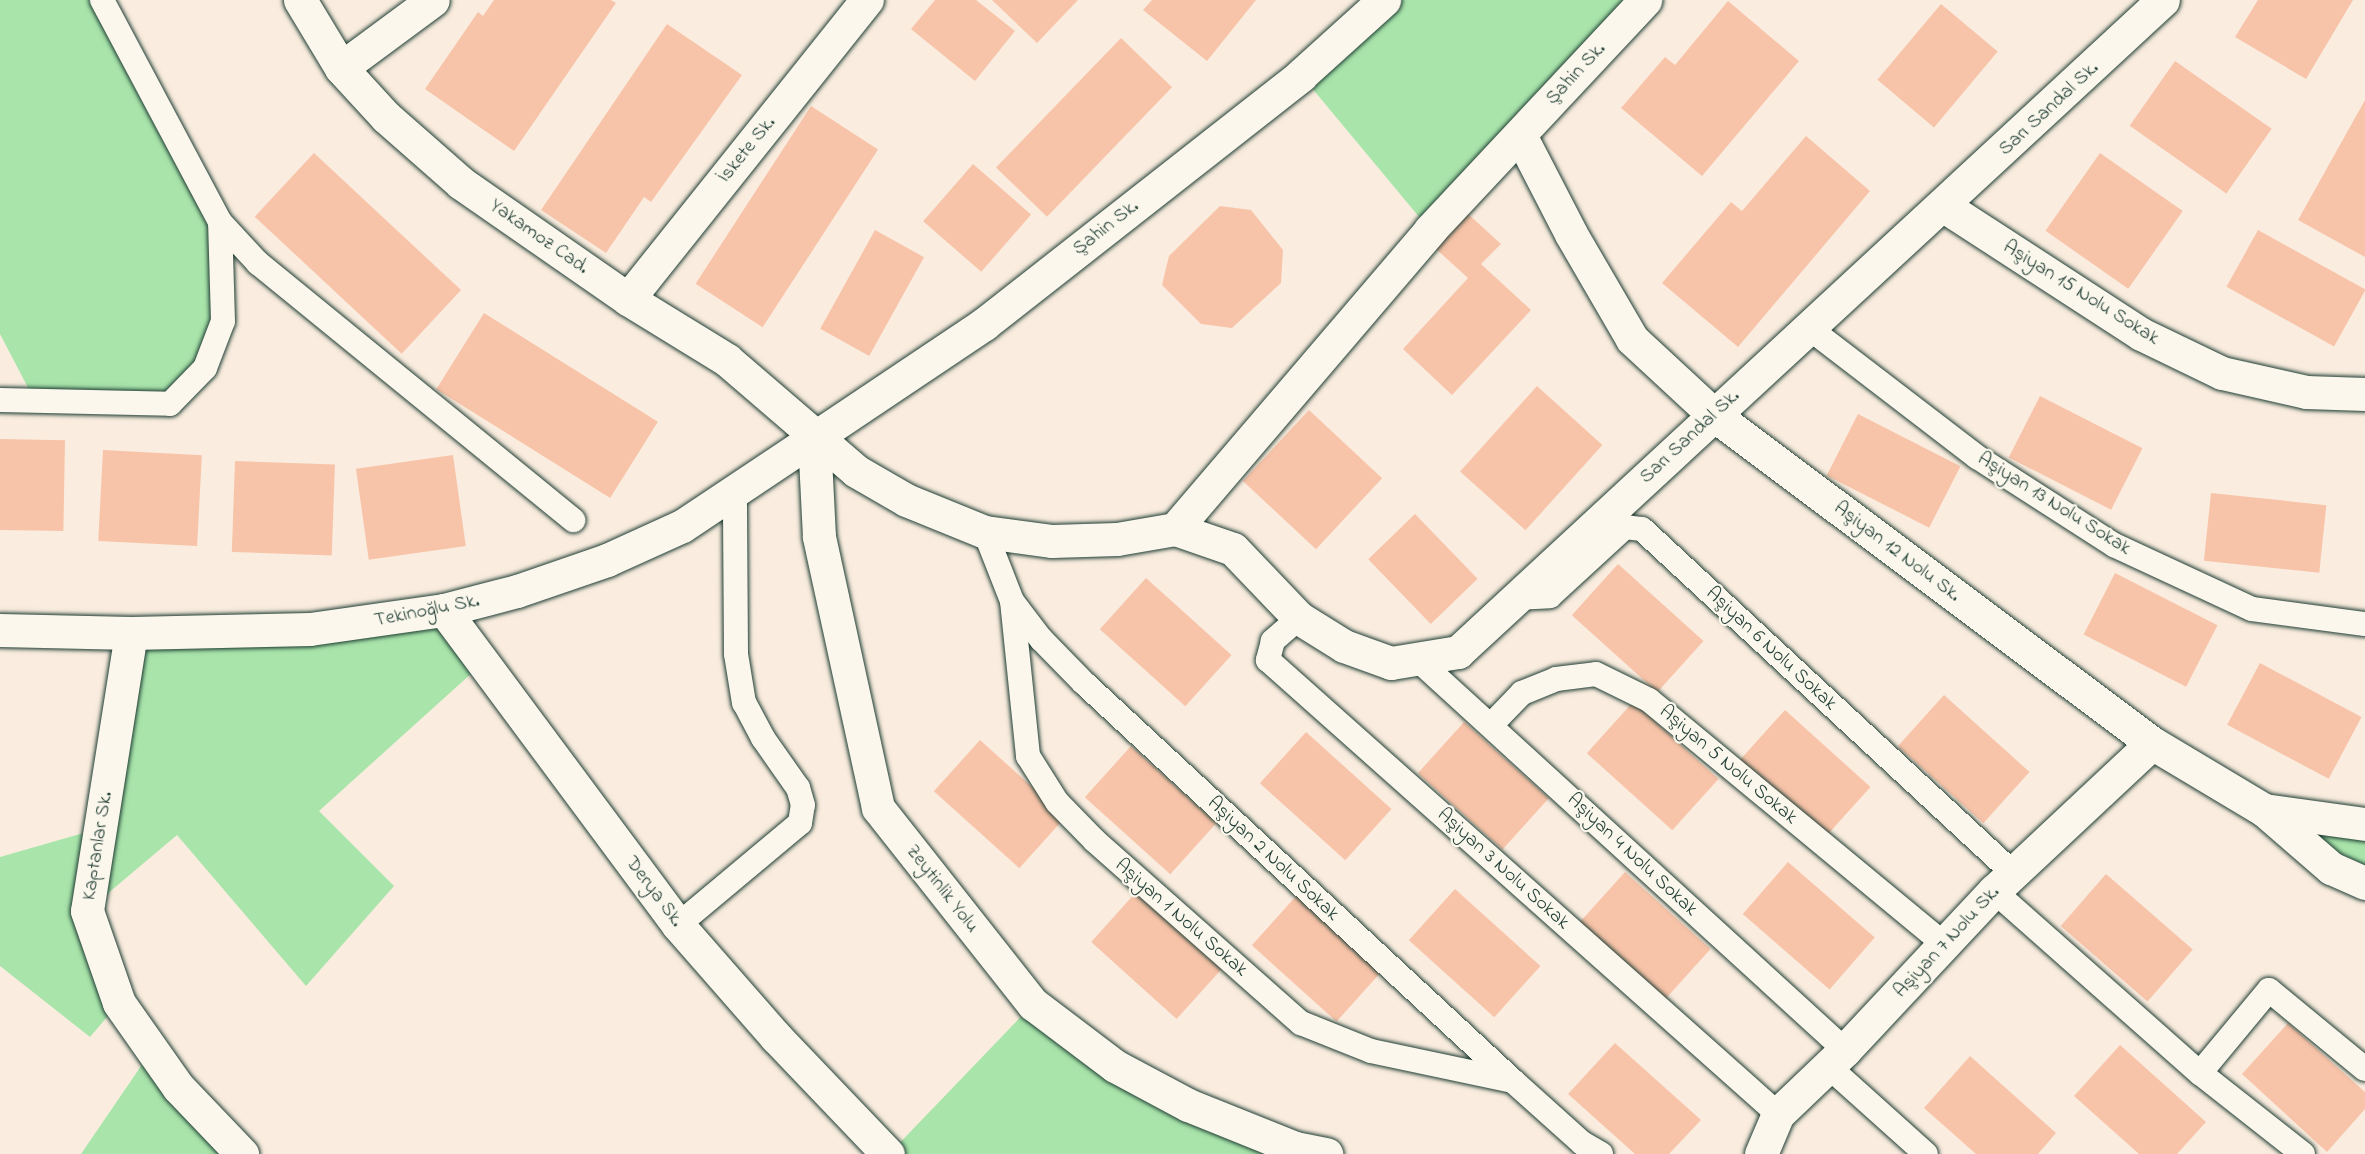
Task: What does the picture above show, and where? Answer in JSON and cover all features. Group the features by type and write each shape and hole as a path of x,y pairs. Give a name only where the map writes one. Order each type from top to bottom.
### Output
{"street":[{"name":"Yakamoz Cad.","path":"300,0 341,68 386,117 461,183 628,299 727,360 813,438 856,471 906,500 985,532 1052,541 1117,539 1175,529"},
{"path":"341,68 433,0"},
{"name":"İskete Sk.","path":"628,299 867,0"},
{"name":"Şahin Sk.","path":"813,438 984,324 1301,75 1384,0"},
{"name":"Şahin Sk.","path":"1175,529 1430,230 1645,0"},
{"name":"Sarı Sandal Sk.","path":"1175,529 1233,549 1299,618 1344,646 1391,663 1458,652 1944,206 2163,0"},
{"name":"Aşiyan 12 Nolu Sk.","path":"1520,135 1571,234 1632,339 1714,415 2152,743 2264,810 2331,868 2365,883"},
{"name":"Aşiyan 15 Nolu Sokak","path":"1944,206 2141,334 2222,373 2306,393 2365,394"},
{"name":"Tekinoğlu Sk.","path":"0,630 131,633 310,629 444,610 517,591 607,560 682,526 813,438"},
{"name":"Zeytinlik Yolu","path":"813,438 819,537 878,808 1033,1004 1115,1066 1188,1105 1295,1148 1326,1154"},
{"name":"Derya Sk.","path":"444,610 678,925 776,1037 888,1154"},
{"name":"Kaptanlar Sk.","path":"131,633 87,911 119,1003 178,1087 238,1152"},
{"name":"Aşiyan 7 Nolu Sk.","path":"1761,1154 1778,1114 1837,1059 2003,882 2152,743"},
{"path":"2264,810 2365,824"}],"lane":[{"path":"102,0 220,222 258,263 573,520"},
{"path":"0,400 170,404 205,368 223,321 220,222"},
{"name":"Aşiyan 13 Nolu Sokak","path":"1809,328 1977,457 2114,545 2252,609 2365,624"},
{"path":"678,925 800,823 803,805 798,788 763,738 744,703 736,654 735,492"},
{"name":"Aşiyan 6 Nolu Sokak","path":"1515,598 1550,596 1625,527 1642,529 2200,1073 2303,1154"},
{"name":"Aşiyan 2 Nolu Sokak","path":"985,532 1012,601 1041,639 1084,682 1513,1081 1582,1143 1601,1154"},
{"name":"Aşiyan 1 Nolu Sokak","path":"1012,601 1028,756 1056,802 1095,841 1301,1023 1371,1051 1513,1081"},
{"name":"Aşiyan 3 Nolu Sokak","path":"1299,618 1273,641 1268,660 1778,1114"},
{"name":"Aşiyan 4 Nolu Sokak","path":"1418,660 1491,725 1837,1059 1926,1154"},
{"name":"Aşiyan 5 Nolu Sokak","path":"1491,725 1522,693 1556,679 1596,674 1650,700 1945,945"},
{"path":"2200,1073 2269,990 2365,1069"}],"green space":[{"path":"0,0 102,0 220,222 223,321 170,404 35,401 0,334"},
{"path":"1384,0 1645,0 1430,230 1301,75"},
{"path":"444,610 483,663 319,811 394,886 306,986 177,835 87,911 119,1003 90,1037 0,966 0,857 101,828 131,633"},
{"path":"2264,810 2365,824 2365,883"},
{"path":"1033,1004 1115,1066 1326,1154 889,1154"},
{"path":"152,1050 236,1154 81,1154"}],"building":[{"path":"494,0 611,0 616,3 514,151 425,89 478,12 483,16"},
{"path":"935,0 976,0 1015,31 975,81 911,29"},
{"path":"992,0 1078,0 1037,43"},
{"path":"1152,0 1256,0 1207,61 1143,10"},
{"path":"2258,0 2353,0 2306,79 2235,37"},
{"path":"1728,1 1799,61 1702,176 1621,108 1665,57 1675,65"},
{"path":"1941,4 1998,52 1934,127 1877,80"},
{"path":"667,24 742,75 651,202 644,197 606,253 541,210"},
{"path":"1121,38 1172,87 1047,217 996,167"},
{"path":"2175,61 2272,129 2226,193 2130,126"},
{"path":"2365,100 2365,257 2298,220"},
{"path":"811,106 878,150 763,327 696,284"},
{"path":"1806,136 1870,191 1738,347 1662,283 1731,202 1742,211"},
{"path":"314,153 461,290 402,354 255,217"},
{"path":"2100,153 2183,211 2128,289 2046,231"},
{"path":"973,164 1031,215 981,272 923,221"},
{"path":"1220,206 1251,210 1283,250 1281,283 1232,328 1201,324 1162,285 1169,256"},
{"path":"1467,213 1501,244 1481,264 1531,310 1452,395 1403,349 1468,278 1435,248"},
{"path":"875,230 924,257 869,356 820,329"},
{"path":"2258,230 2365,289 2334,346 2226,287"},
{"path":"484,313 658,422 610,498 436,389"},
{"path":"1537,386 1602,445 1525,530 1460,471"},
{"path":"2040,396 2142,448 2111,510 2009,457"},
{"path":"1309,410 1382,478 1316,549 1243,481"},
{"path":"1858,414 1960,466 1929,528 1827,475"},
{"path":"0,439 65,440 63,531 0,530"},
{"path":"103,450 202,455 197,546 98,541"},
{"path":"453,455 466,546 369,560 356,469"},
{"path":"235,461 335,464 332,555 232,552"},
{"path":"2211,493 2326,505 2319,573 2204,561"},
{"path":"1415,514 1478,579 1431,624 1368,559"},
{"path":"1618,564 1703,641 1657,692 1572,615"},
{"path":"2115,573 2217,625 2186,687 2084,634"},
{"path":"1146,578 1231,655 1185,706 1100,629"},
{"path":"2260,663 2362,717 2329,779 2227,725"},
{"path":"1944,695 2029,772 1983,823 1898,746"},
{"path":"1633,702 1718,779 1672,830 1587,753"},
{"path":"1785,710 1870,787 1824,838 1739,761"},
{"path":"1464,722 1549,798 1503,850 1418,773"},
{"path":"1306,732 1391,809 1345,860 1260,783"},
{"path":"980,740 1065,817 1019,868 934,791"},
{"path":"1131,746 1216,823 1170,874 1085,797"},
{"path":"1788,862 1875,937 1830,990 1743,914"},
{"path":"1625,872 1710,949 1664,1000 1579,923"},
{"path":"2106,874 2193,949 2148,1002 2061,926"},
{"path":"1455,889 1540,966 1494,1017 1409,940"},
{"path":"1138,890 1223,967 1177,1019 1091,942"},
{"path":"1298,894 1383,970 1337,1022 1252,945"},
{"path":"2288,1023 2365,1092 2365,1109 2327,1152 2242,1074"},
{"path":"1615,1043 1701,1120 1669,1154 1635,1154 1568,1094"},
{"path":"2120,1045 2206,1122 2177,1154 2139,1154 2074,1096"},
{"path":"1970,1056 2056,1133 2038,1154 1976,1154 1924,1108"}]}
